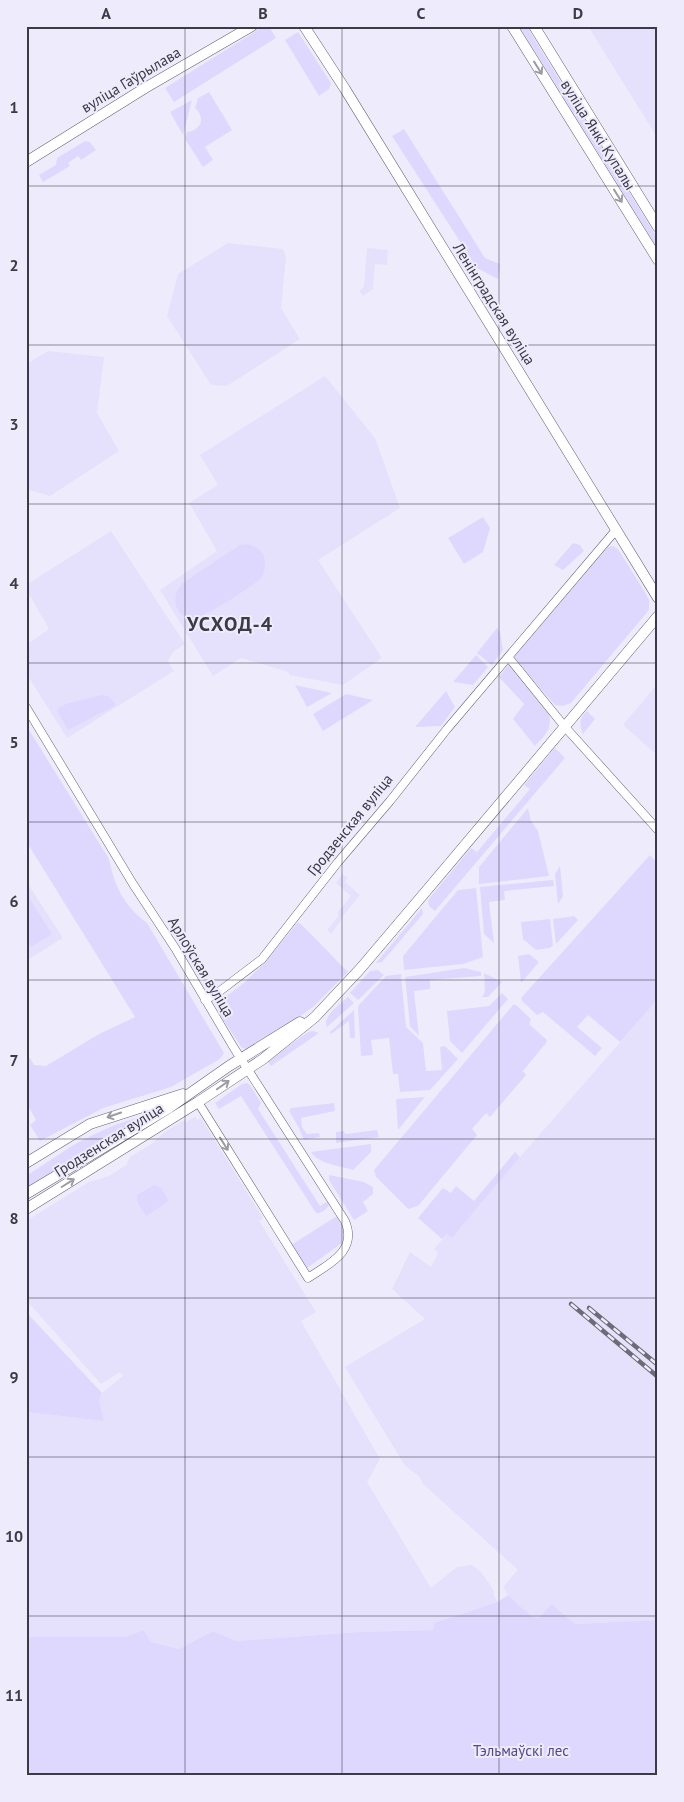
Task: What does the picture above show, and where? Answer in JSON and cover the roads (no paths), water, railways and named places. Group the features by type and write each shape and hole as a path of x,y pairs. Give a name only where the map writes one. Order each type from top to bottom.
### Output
{"main road":[{"name":"вуліца Гаўрылава","path":"26,162 146,88 252,26"},
{"name":"Ленінградская вуліца","path":"304,26 350,97 658,598"},
{"name":"вуліца Янкі Купалы","path":"512,26 658,260"},
{"name":"вуліца Янкі Купалы","path":"534,26 658,227"},
{"name":"Гродзенская вуліца","path":"26,1209 198,1102 249,1068 307,1024 360,969 658,616"},
{"name":"Гродзенская вуліца","path":"26,1194 169,1108 326,1004"},
{"name":"Гродзенская вуліца","path":"26,1163 90,1124 194,1091"}],"street":[{"name":"Гродзенская вуліца","path":"205,1000 216,994 262,958 447,728 509,658 616,530"},
{"path":"509,658 566,727 658,830"},
{"name":"Арлоўская вуліца","path":"26,707 133,884 345,1221 349,1231 349,1240 342,1253 308,1278 198,1102"}],"railway":[{"path":"571,1304 658,1377"},
{"path":"589,1308 658,1365"}],"district":[{"name":"УСХОД-4","path":"230,624"}],"park label":[{"name":"Тэльмаўскі лес","path":"521,1751"}]}
